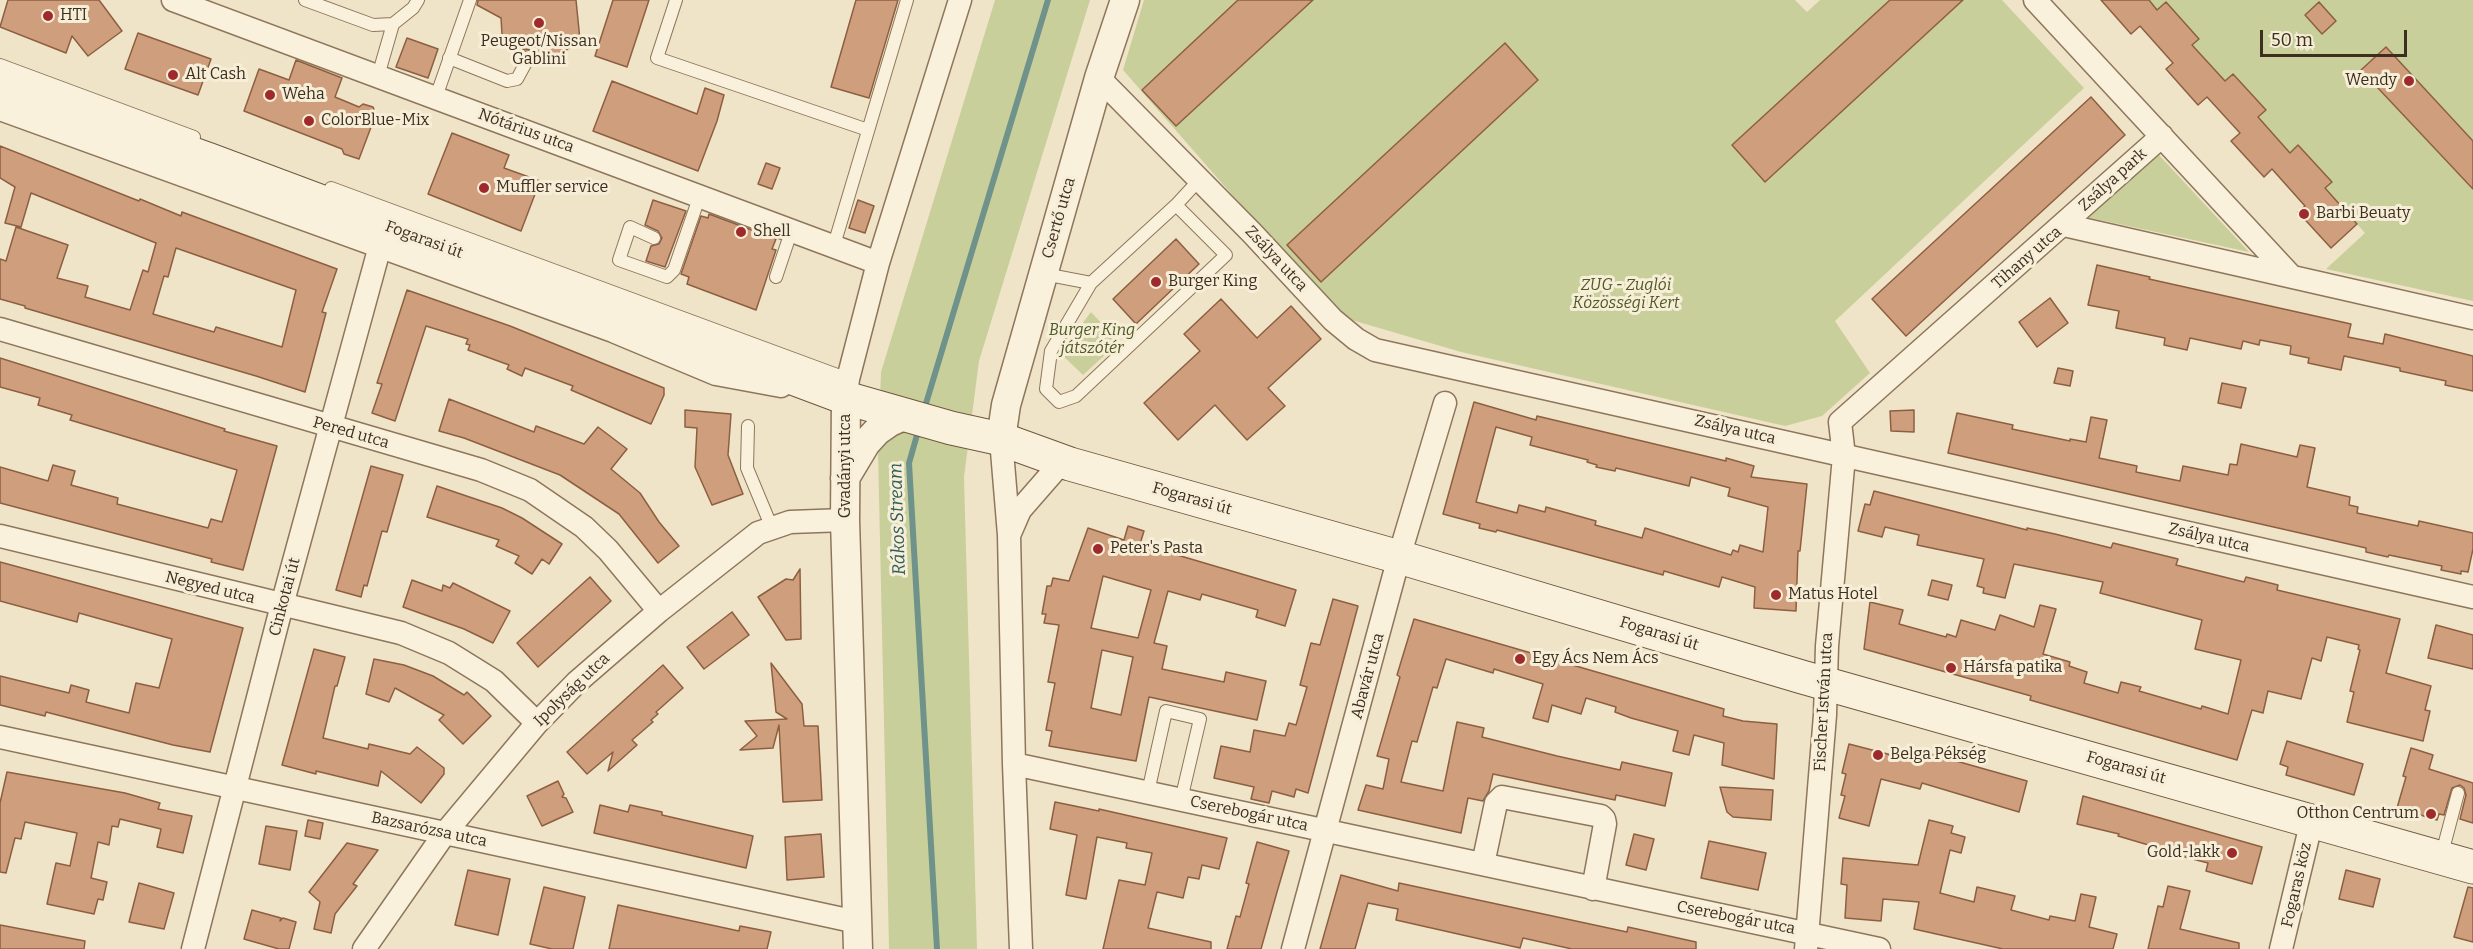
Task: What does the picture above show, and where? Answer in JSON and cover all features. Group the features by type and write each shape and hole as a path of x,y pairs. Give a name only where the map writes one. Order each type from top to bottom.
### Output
{"main road":[{"name":"Fogarasi út","path":"0,85 205,150 847,388 908,414 951,428 1001,439 1065,462 1400,557 1826,683 2473,867"}],"street":[{"name":"Nótárius utca","path":"173,0 878,263"},
{"name":"Gvadányi utca","path":"857,936 845,520 847,388 878,263 960,0"},
{"name":"Csertő utca","path":"1001,439 1005,405 1099,78 1125,0"},
{"path":"2035,0 2291,276"},
{"name":"Zsálya utca","path":"1099,78 1200,179 1333,320 1356,339 1375,350 2473,597"},
{"name":"Fogarasi út","path":"0,109 613,331 716,374 847,388"},
{"name":"Zsálya park","path":"2064,225 2162,136"},
{"name":"Tihany utca","path":"1844,456 1840,422 2064,225 2473,318"},
{"name":"Cinkotai út","path":"193,949 282,605 380,246"},
{"name":"Pered utca","path":"0,329 481,470 530,490 584,527 608,550 659,611"},
{"name":"Abavár utca","path":"1293,949 1400,557 1445,403"},
{"path":"845,478 866,443 877,431 908,414"},
{"path":"1001,439 1009,535 1021,949"},
{"name":"Fischer István utca","path":"1807,941 1826,683 1827,634 1844,456"},
{"path":"1009,535 1020,510 1054,471 1065,462"},
{"name":"Ipolyság utca","path":"364,949 445,833 537,723 577,682 659,611 758,533 790,522 845,520"},
{"name":"Negyed utca","path":"0,536 401,633 449,653 494,681 537,723"},
{"name":"Bazsarózsa utca","path":"0,737 445,833 857,936"},
{"name":"Cserebogár utca","path":"1014,764 1483,864 1807,941 1879,949"},
{"path":"1483,864 1496,803 1502,797 1601,816 1605,824 1593,889"},
{"name":"Fogaras köz","path":"2281,949 2312,820"}],"lane":[{"path":"305,0 374,25 393,24 413,9 418,0"},
{"path":"436,97 470,0"},
{"path":"676,0 657,58 868,130"},
{"path":"834,245 907,0"},
{"path":"378,76 393,24"},
{"path":"449,58 507,81 517,79 529,57"},
{"path":"0,65 205,150"},
{"path":"1176,205 1226,255 1076,396 1059,402 1046,389 1051,351 1091,283 1176,205 1200,179"},
{"path":"324,185 847,388"},
{"path":"654,238 630,227 619,260 667,277 674,270 677,246 700,195"},
{"path":"776,277 792,229"},
{"path":"1044,274 1091,283"},
{"path":"748,426 747,468 772,528"},
{"path":"1148,792 1166,711 1200,719 1181,800"},
{"path":"2441,858 2458,793"}],"green space":[{"path":"995,0 1090,0 979,361 964,477 977,949 889,949 878,451 881,372"},
{"name":"ZUG - Zuglói Közösségi Kert","path":"1144,0 1795,0 1807,12 1820,0 2002,0 2084,88 1835,321 1870,373 1822,416 1785,426 1461,352 1338,316 1123,70"},
{"path":"2149,0 2473,0 2473,301 2326,269 2365,233 2325,188 2331,181 2299,146 2290,153 2258,117 2265,109 2234,74 2225,81 2192,45 2199,39 2166,2 2157,10"},
{"path":"2158,154 2249,252 2086,217"},
{"name":"Burger King játszótér","path":"1091,312 1119,342 1083,375 1060,353"}],"building":[{"path":"8,0 99,0 122,31 88,56 72,36 66,53 0,27"},
{"name":"Peugeot/Nissan Gablini","path":"478,0 576,0 580,40 557,57 536,54 529,49 525,50 513,44 502,34 501,18 477,5"},
{"path":"613,0 649,0 627,67 595,56"},
{"path":"856,0 898,0 869,98 831,87"},
{"path":"1238,0 1313,0 1176,126 1142,90"},
{"path":"1890,0 1963,0 1765,182 1732,145"},
{"path":"2101,0 2149,0 2157,10 2166,2 2199,39 2192,45 2225,81 2233,74 2266,110 2258,117 2290,153 2298,145 2332,182 2325,188 2357,224 2331,248 2298,212 2305,206 2272,169 2264,177 2231,141 2240,133 2207,97 2198,105 2166,69 2173,63 2140,26 2131,34"},
{"path":"2319,2 2336,21 2322,34 2305,15"},
{"path":"138,33 211,59 198,95 125,69"},
{"path":"407,38 438,49 428,78 396,67"},
{"path":"1505,43 1538,80 1321,282 1287,245"},
{"path":"2386,47 2473,141 2473,189 2361,70"},
{"path":"296,60 342,78 335,97 359,107 363,104 373,107 376,114 359,159 344,154 342,149 244,111 259,69 289,80"},
{"path":"612,81 697,114 705,88 724,95 698,171 593,131"},
{"path":"2091,97 2125,135 1906,336 1872,299"},
{"name":"Muffler service","path":"452,133 509,155 504,168 540,181 521,231 428,194"},
{"path":"0,146 139,201 140,199 181,216 182,212 337,269 322,312 326,313 305,392 0,299 0,259 6,261 16,227 68,245 57,278 88,286 85,297 130,310 143,270 148,272 156,243 31,193 21,227 5,223 15,187 0,178","holes":["176,248 296,290 282,347 216,327 214,332 153,314 164,276 168,277"]},
{"path":"766,163 780,168 772,189 758,184"},
{"path":"653,200 686,211 665,267 646,261 651,246 659,244 662,238 658,231 645,225"},
{"path":"858,200 874,206 865,233 849,228"},
{"path":"709,214 776,239 772,249 776,250 756,310 687,284 689,277 681,274 701,216 708,218"},
{"name":"Burger King","path":"1176,239 1199,264 1136,324 1113,299"},
{"path":"2097,265 2150,277 2149,279 2351,324 2348,337 2383,344 2385,334 2473,356 2473,391 2445,385 2446,381 2400,371 2400,368 2344,356 2341,370 2308,363 2309,358 2290,354 2291,346 2260,340 2259,345 2243,341 2241,349 2190,338 2187,350 2164,345 2165,338 2116,328 2119,311 2088,305"},
{"path":"407,290 510,326 664,388 664,395 651,424 571,390 573,386 525,368 522,376 507,369 509,365 468,350 470,345 466,344 468,339 426,326 395,421 372,413 382,384 377,383"},
{"path":"2050,298 2068,323 2037,347 2019,322"},
{"path":"1221,299 1257,338 1291,306 1321,339 1268,388 1285,406 1247,440 1215,405 1178,440 1144,403 1200,351 1184,334"},
{"path":"0,358 277,446 243,570 211,562 212,559 0,503 0,467 48,481 53,465 75,471 71,485 118,498 117,504 208,528 211,519 222,522 237,470 70,420 72,415 38,405 40,398 0,387"},
{"path":"2058,368 2073,371 2070,386 2054,383"},
{"path":"2222,383 2246,388 2241,408 2218,403"},
{"path":"449,399 534,432 536,426 584,444 598,427 627,449 611,469 640,493 659,522 679,546 658,563 619,514 560,475 464,438 439,431"},
{"path":"1474,402 1536,420 1537,416 1726,461 1726,458 1754,466 1751,477 1807,484 1800,551 1798,551 1796,611 1754,608 1755,587 1722,577 1719,587 1664,571 1663,575 1497,530 1496,532 1479,528 1480,524 1443,514","holes":["1496,427 1532,437 1530,445 1588,460 1587,462 1597,465 1596,467 1615,471 1616,468 1689,486 1691,477 1730,488 1728,496 1768,507 1763,552 1740,545 1738,552 1733,550 1731,555 1645,528 1642,538 1595,525 1596,521 1546,507 1545,512 1519,505 1517,513 1476,502"]},
{"path":"685,410 731,414 728,455 743,494 712,505 695,467 697,428 685,427"},
{"path":"1914,410 1914,432 1891,431 1890,411"},
{"path":"1957,413 2013,425 2012,429 2086,442 2091,417 2107,420 2099,458 2137,466 2136,472 2180,481 2183,466 2228,475 2230,464 2237,465 2241,444 2297,457 2300,445 2315,448 2307,487 2350,497 2349,505 2358,507 2357,513 2418,526 2419,521 2473,533 2473,549 2468,572 2461,571 2461,574 2441,570 2442,566 2366,552 2366,548 1948,453"},
{"path":"371,466 403,475 387,532 382,531 367,586 364,585 361,597 336,590"},
{"path":"437,486 502,508 562,544 549,564 542,559 532,574 515,563 519,556 496,546 499,540 427,517"},
{"path":"1874,491 2027,530 2027,528 2111,548 2113,543 2178,559 2176,565 2244,582 2246,577 2278,585 2277,590 2400,619 2386,673 2431,686 2425,710 2430,711 2423,741 2347,722 2354,692 2350,691 2360,650 2359,645 2327,637 2321,661 2312,658 2301,699 2268,691 2263,713 2252,710 2237,760 2030,700 2031,696 1864,649 1870,602 1903,610 1899,624 1946,637 1947,634 1956,637 1961,620 1995,630 2000,615 2034,627 2040,605 2056,609 2043,654 2070,662 2069,666 2087,672 2084,683 2118,693 2121,682 2141,687 2139,691 2201,709 2202,706 2228,714 2241,660 2195,649 2202,620 2100,593 2103,582 2014,564 2005,598 1983,593 1984,588 1977,586 1984,559 1917,545 1919,535 1885,527 1882,537 1858,531 1865,504 1870,505"},
{"path":"1128,526 1144,531 1140,544 1296,590 1285,626 1256,617 1258,610 1202,594 1200,600 1168,591 1154,643 1167,646 1162,669 1224,682 1226,672 1266,681 1257,720 1149,697 1136,761 1049,746 1052,731 1046,730 1055,683 1048,682 1059,625 1044,623 1046,614 1042,614 1047,586 1051,586 1053,578 1069,581 1088,528 1124,540","holes":["1103,576 1151,590 1138,638 1091,628","1102,650 1133,657 1121,715 1091,708"]},
{"path":"0,562 243,628 210,752 173,745 46,712 45,716 0,705 0,676 69,693 71,685 89,690 86,702 129,713 136,683 159,688 172,639 79,613 77,622 0,601"},
{"path":"800,569 801,639 786,640 758,597 786,579 793,580"},
{"path":"590,577 611,601 538,667 517,643"},
{"path":"412,580 442,591 443,585 450,588 453,583 510,611 493,643 464,629 403,607"},
{"path":"1932,580 1952,585 1948,600 1928,595"},
{"path":"1333,599 1358,606 1308,793 1296,789 1294,797 1272,791 1269,803 1251,799 1254,787 1214,778 1221,746 1250,752 1254,730 1285,736 1289,723 1296,725 1307,687 1300,685 1311,643 1320,645"},
{"path":"732,612 749,635 704,669 687,647"},
{"path":"1414,619 1724,709 1723,716 1743,721 1777,724 1774,779 1722,765 1724,743 1694,735 1689,755 1673,751 1678,731 1631,718 1615,712 1616,707 1586,698 1581,714 1552,705 1548,722 1533,718 1543,684 1494,669 1493,673 1446,659 1437,688 1433,687 1417,742 1412,741 1401,782 1443,791 1457,722 1484,728 1482,737 1557,756 1620,770 1622,762 1672,773 1665,806 1616,795 1615,800 1493,774 1489,791 1483,801 1468,798 1461,833 1358,810 1366,785 1383,789 1389,759 1377,756 1400,677 1397,675"},
{"path":"2436,625 2473,635 2473,669 2428,658"},
{"path":"314,649 345,657 337,686 335,686 323,738 368,749 369,744 410,754 417,747 444,768 444,774 421,803 381,771 378,786 282,765"},
{"path":"374,659 404,665 433,676 464,695 467,692 491,716 463,744 439,720 444,715 395,688 389,702 366,694"},
{"path":"771,663 802,704 804,726 818,726 822,800 783,802 779,725 773,748 740,750 757,736 745,721 787,719 776,712"},
{"path":"663,665 683,688 656,712 658,714 651,720 653,722 632,740 637,745 608,771 613,752 587,774 567,752"},
{"path":"2287,741 2363,764 2354,795 2286,775 2288,767 2280,764"},
{"path":"1849,744 1907,759 1910,748 2027,781 2019,812 1922,783 1920,789 1881,779 1869,826 1839,818 1845,796 1841,795 1846,774 1842,773"},
{"path":"2411,748 2433,755 2429,769 2473,783 2473,823 2460,819 2466,795 2464,788 2460,785 2452,788 2444,815 2439,814 2437,820 2397,808"},
{"path":"7,772 125,793 160,803 158,809 192,816 183,853 157,847 161,829 120,819 118,827 112,826 109,845 98,842 91,878 107,882 103,900 98,899 94,914 47,904 56,863 70,866 77,833 25,822 21,839 15,838 6,873 0,872 0,803"},
{"path":"558,781 564,794 562,797 566,798 573,812 542,826 527,796"},
{"path":"1720,787 1773,790 1771,820 1733,817 1727,812"},
{"path":"2083,796 2262,847 2252,884 2206,871 2208,863 2162,851 2162,849 2118,836 2119,834 2077,824"},
{"path":"1055,802 1099,811 1099,809 1227,838 1219,869 1202,865 1199,879 1188,877 1183,898 1157,892 1148,928 1211,942 1211,949 1103,949 1119,880 1145,885 1152,853 1126,848 1127,843 1097,837 1086,899 1066,895 1077,835 1050,829"},
{"path":"600,805 628,812 630,805 662,812 662,815 753,836 746,868 594,833"},
{"path":"308,820 323,823 320,839 305,836"},
{"path":"1929,820 1953,826 1951,833 1965,837 1961,853 1950,850 1940,893 1974,902 1977,887 2015,896 2011,910 2049,920 2050,916 2075,921 2081,894 2096,897 2089,927 2117,934 2113,949 2003,949 1914,929 1919,902 1883,899 1881,921 1845,918 1847,885 1841,884 1843,858 1918,865"},
{"path":"266,826 297,831 290,870 259,864"},
{"path":"821,834 824,877 787,880 785,837"},
{"path":"1634,834 1654,839 1646,870 1626,865"},
{"path":"1709,841 1766,853 1758,890 1701,878"},
{"path":"1257,842 1289,851 1261,949 1227,949 1236,916 1240,917"},
{"path":"347,843 378,850 353,884 357,886 335,914 331,933 314,929 320,902 309,892"},
{"path":"468,870 510,879 498,935 455,925"},
{"path":"2346,870 2380,879 2373,907 2339,899"},
{"path":"1341,875 1398,891 1399,883 1627,932 1628,927 1696,942 1696,949 1572,949 1523,938 1520,948 1396,920 1398,909 1368,903 1355,949 1320,949"},
{"path":"139,883 174,893 164,929 129,922"},
{"path":"2168,886 2190,891 2180,929 2239,943 2239,949 2148,949 2158,906 2163,907"},
{"path":"544,887 585,897 573,949 552,949 530,944"},
{"path":"2468,887 2473,888 2473,942 2454,937"},
{"path":"618,905 739,931 740,926 771,932 767,949 609,949"},
{"path":"252,910 281,918 280,921 283,918 296,922 289,949 279,949 244,939"},
{"path":"0,925 85,941 84,949 0,949"}],"waterway":[{"name":"Rákos Stream","path":"924,410 1048,0"},
{"name":"Rákos Stream","path":"919,428 909,463 937,949"}],"place":[{"name":"HTI","path":"48,16"},
{"name":"Peugeot/Nissan Gablini","path":"539,23"},
{"name":"Alt Cash","path":"173,75"},
{"name":"Wendy","path":"2409,81"},
{"name":"Weha","path":"270,95"},
{"name":"ColorBlue-Mix","path":"309,121"},
{"name":"Muffler service","path":"484,188"},
{"name":"Barbi Beuaty","path":"2304,214"},
{"name":"Shell","path":"741,232"},
{"name":"Burger King","path":"1156,282"},
{"name":"Peter's Pasta","path":"1098,549"},
{"name":"Matus Hotel","path":"1776,595"},
{"name":"Egy Ács Nem Ács","path":"1520,659"},
{"name":"Hársfa patika","path":"1951,668"},
{"name":"Belga Pékség","path":"1878,755"},
{"name":"Otthon Centrum","path":"2431,814"},
{"name":"Gold-lakk","path":"2232,853"}]}
